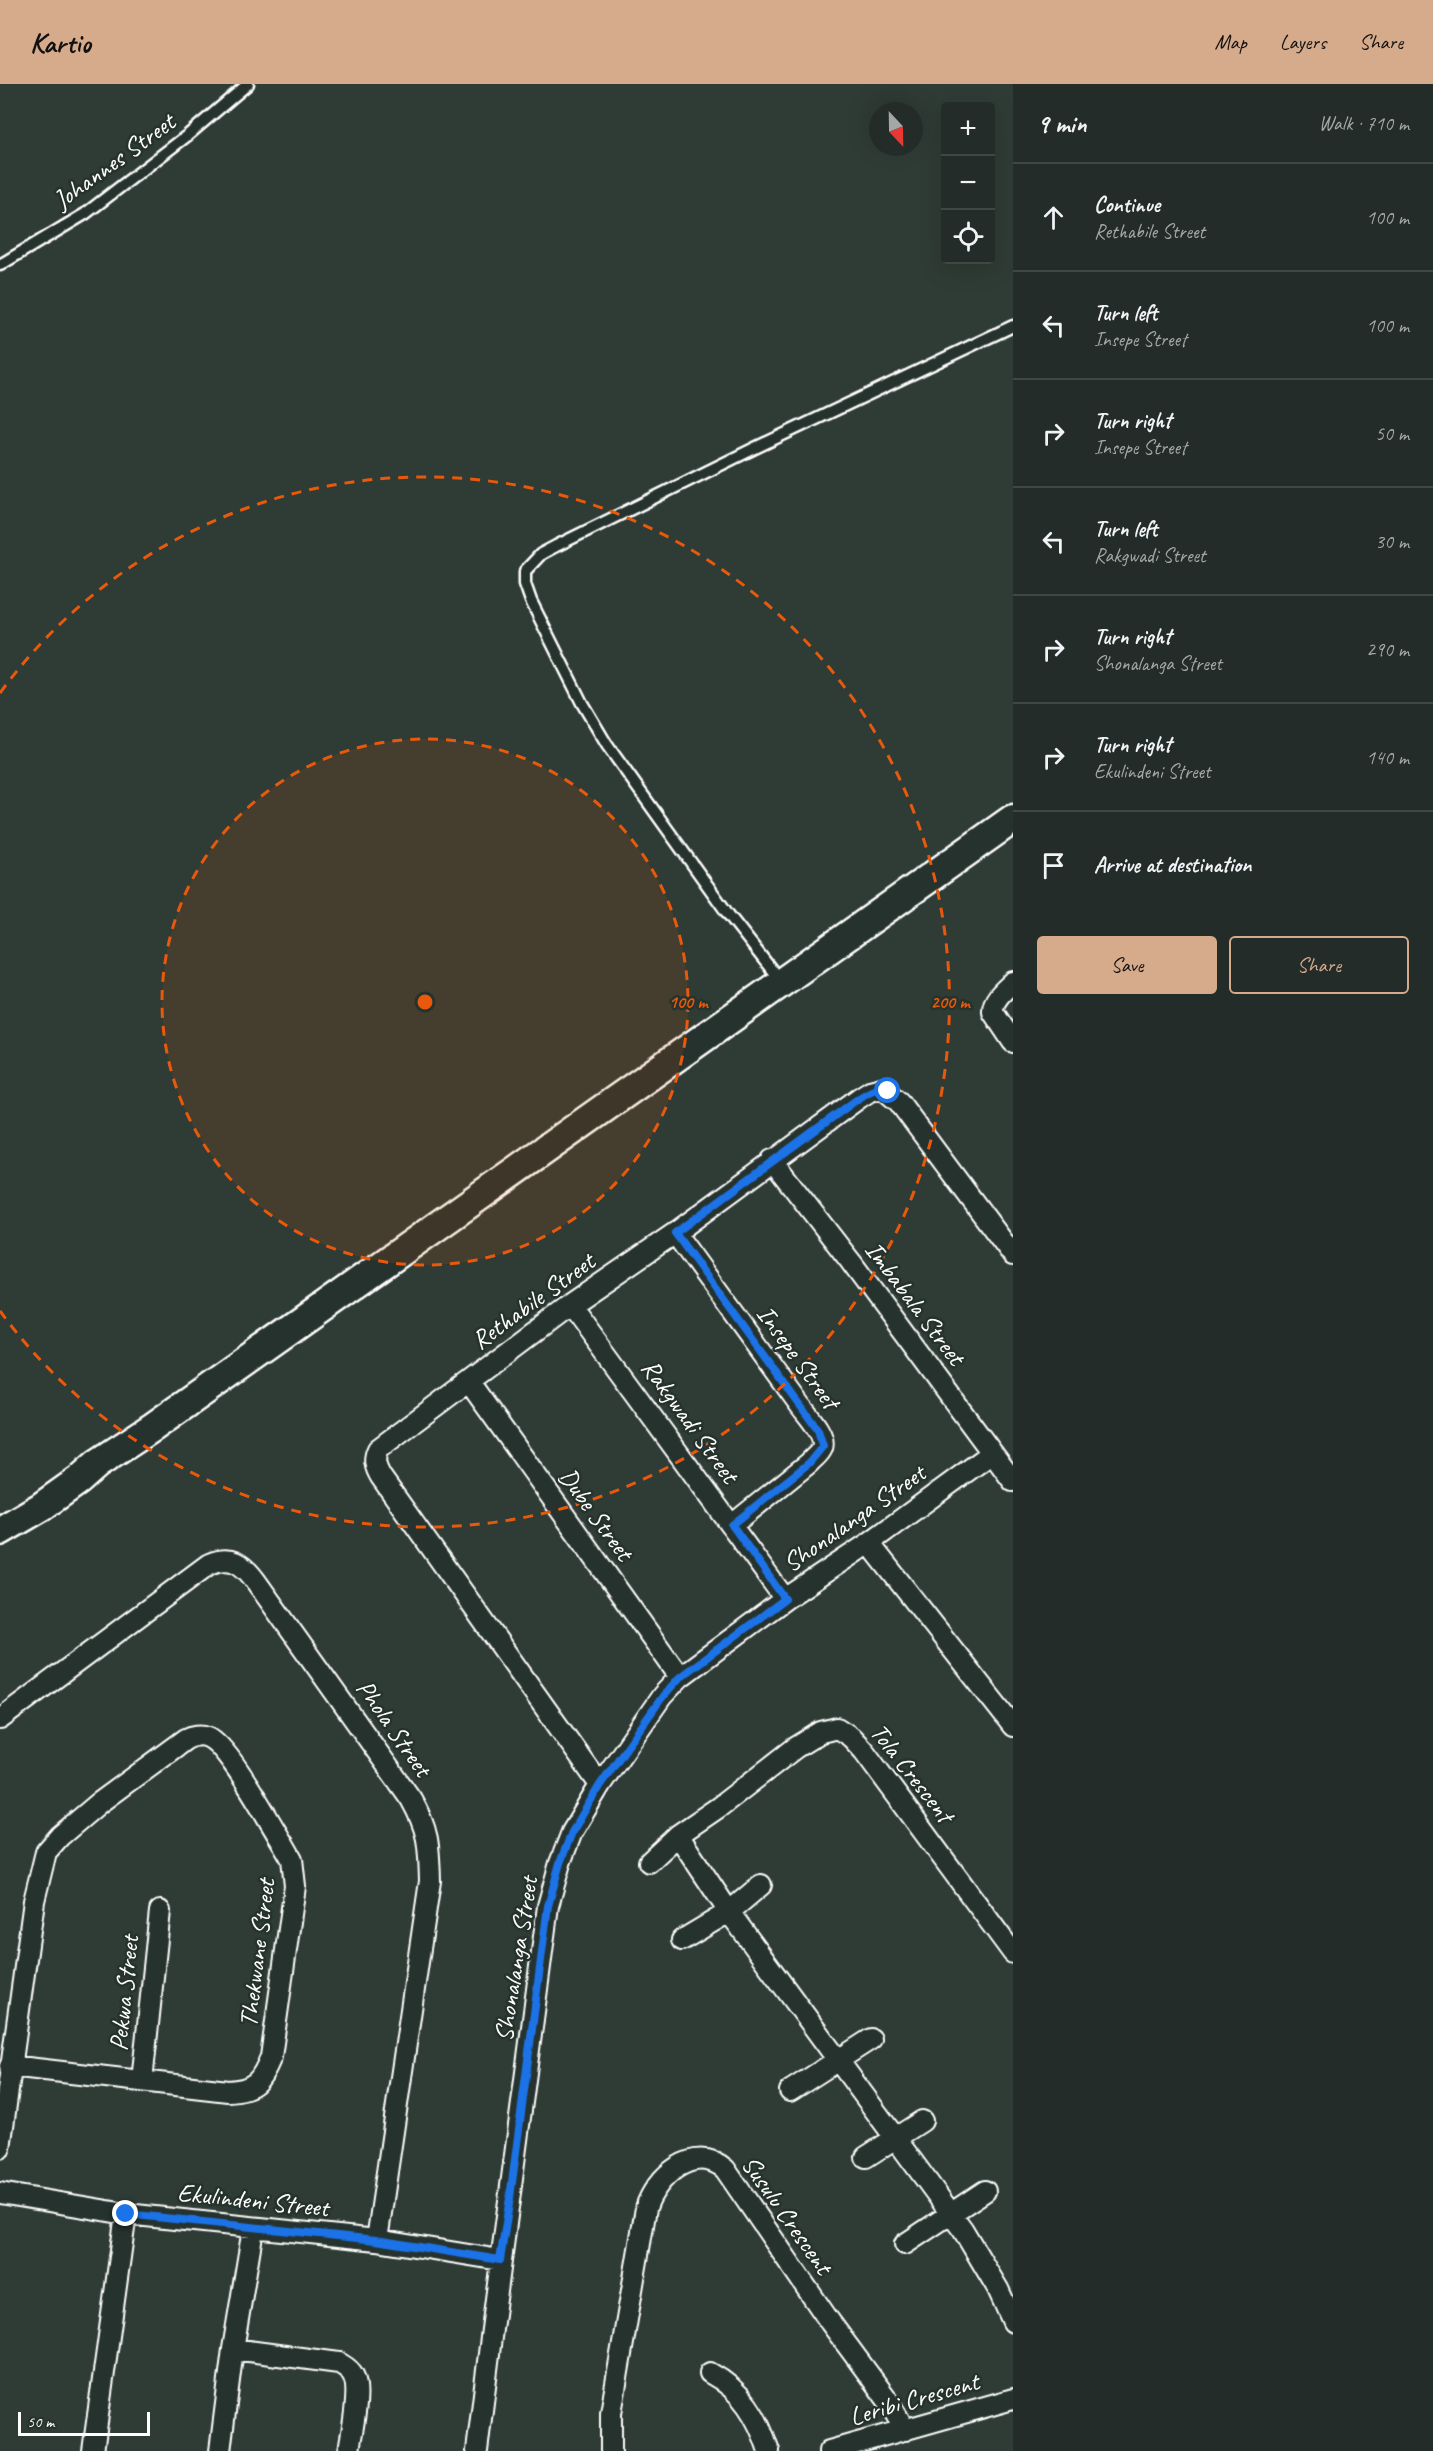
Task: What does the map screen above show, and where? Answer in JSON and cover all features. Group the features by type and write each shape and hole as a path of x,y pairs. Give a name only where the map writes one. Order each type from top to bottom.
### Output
{"main road":[{"path":"0,1531 55,1498 97,1464 153,1427 1013,819"},
{"path":"0,1509 63,1476 97,1464"}],"street":[{"path":"1013,982 995,1002 993,1012 1013,1042"},
{"name":"Rethabile Street","path":"600,1785 381,1477 375,1466 375,1455 387,1440 469,1382 570,1305 675,1233 859,1098 882,1088 899,1102 1013,1254"},
{"name":"Imbabala Street","path":"772,1160 851,1262 1013,1481"},
{"name":"Insepe Street","path":"675,1233 812,1422 823,1442 820,1452 809,1463 732,1525"},
{"name":"Rakgwadi Street","path":"570,1305 785,1599"},
{"name":"Dube Street","path":"469,1382 680,1677"},
{"name":"Shonalanga Street","path":"477,2451 500,2260 548,1906 560,1863 572,1832 600,1785 663,1696 680,1677 785,1599 869,1543 992,1452"},
{"path":"869,1543 1013,1726"},
{"name":"Phola Street","path":"0,1719 209,1563 220,1560 236,1561 245,1567 255,1580 411,1799 422,1818 429,1839 429,1881 376,2240"},
{"name":"Tola Crescent","path":"649,1862 678,1835 719,1807 795,1748 828,1729 842,1730 851,1737 896,1793 1013,1953"},
{"name":"Thekwane Street","path":"0,2148 10,2066 34,1901 46,1852 60,1836 99,1803 186,1739 191,1736 205,1736 218,1745 231,1760 284,1845 295,1873 287,1950 271,2057 266,2070 257,2083 241,2090 228,2091 10,2066"},
{"path":"678,1835 729,1912 950,2212 986,2266 1013,2322"},
{"path":"682,1941 729,1912 761,1885"},
{"name":"Pekwa Street","path":"142,2081 160,1911"},
{"path":"790,2091 871,2039"},
{"path":"866,2157 922,2121"},
{"name":"Susulu Crescent","path":"611,2451 611,2413 650,2194 663,2177 679,2167 699,2160 715,2162 725,2169 830,2322 887,2398 905,2430"},
{"path":"905,2244 950,2212 985,2191"},
{"name":"Ekulindeni Street","path":"0,2193 126,2214 376,2240 500,2260"},
{"path":"93,2451 126,2214"},
{"path":"220,2451 232,2349 253,2229"},
{"path":"232,2349 339,2363 349,2370 356,2383 349,2451"},
{"path":"710,2373 724,2380 748,2404 759,2423 770,2451"},
{"name":"Leribi Crescent","path":"829,2451 1013,2400"}],"lane":[{"name":"Johannes Street","path":"0,265 85,214 188,135 248,84"},
{"path":"782,983 728,914 607,745 582,703 531,601 525,584 525,571 541,554 563,542 1013,326"}],"route":[{"path":"126,2214 376,2240 500,2260 548,1906 560,1863 572,1832 600,1785 663,1696 680,1677 785,1599 732,1525 809,1463 823,1446 818,1430 675,1233 859,1098 876,1089 882,1088 888,1091"}]}
